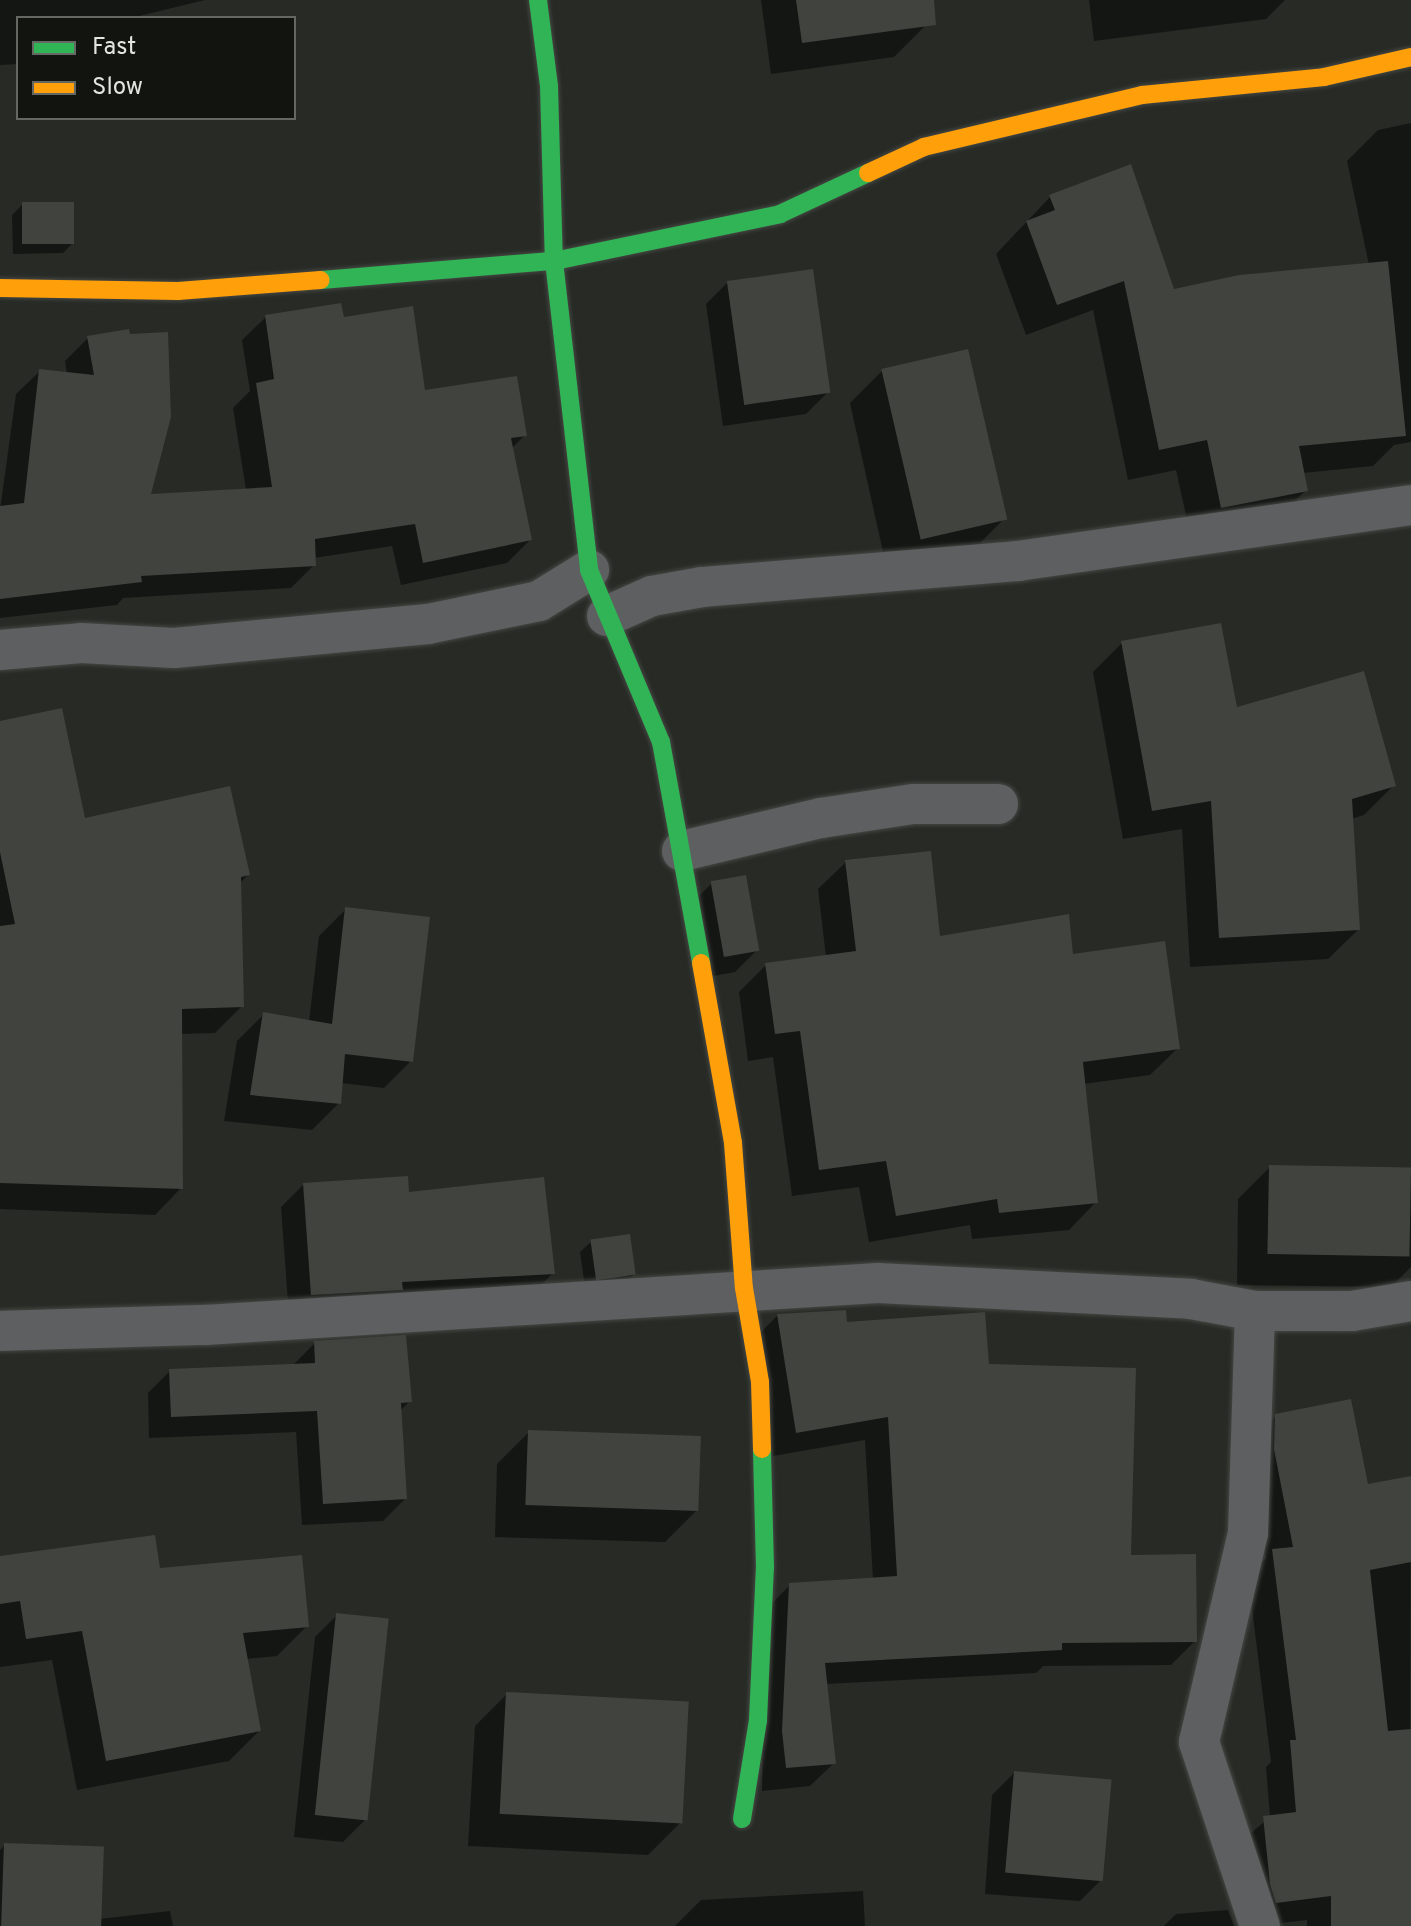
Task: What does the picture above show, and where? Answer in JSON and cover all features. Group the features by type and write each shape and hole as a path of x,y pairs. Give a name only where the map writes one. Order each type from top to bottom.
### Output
{"street":[{"path":"538,0 549,86 554,261 589,570 661,742 733,1143 744,1288 760,1382 765,1567 758,1720 742,1819"},
{"path":"0,288 178,291 554,261 780,214 924,147 971,135 1142,95 1324,77 1411,57"},
{"path":"607,616 652,596 702,587 1018,561 1411,505"},
{"path":"0,650 81,643 174,648 428,624 539,601 589,570"},
{"path":"682,851 821,818 913,804 998,804"},
{"path":"0,1331 205,1325 744,1288 878,1283 1191,1299 1255,1311 1352,1311 1411,1301"},
{"path":"1255,1311 1248,1533 1199,1742 1260,1926"}],"building":[{"path":"796,0 934,0 936,25 802,43"},
{"path":"1131,164 1174,289 1239,275 1388,261 1406,436 1299,446 1308,491 1221,508 1207,440 1159,450 1124,281 1057,305 1026,221 1055,210 1049,195"},
{"path":"22,202 74,202 74,244 22,244"},
{"path":"813,269 830,393 744,405 727,281"},
{"path":"341,303 344,317 413,306 425,390 517,376 527,436 511,438 532,540 423,563 415,524 315,539 316,566 141,576 142,582 0,599 0,506 24,503 39,369 94,375 87,336 129,329 130,334 168,332 171,417 151,494 272,487 256,383 274,379 265,315"},
{"path":"968,349 1007,520 921,540 881,369"},
{"path":"1221,623 1237,707 1364,671 1396,786 1352,799 1360,930 1219,938 1211,801 1152,811 1121,641"},
{"path":"62,708 85,818 230,786 250,875 241,877 244,1007 182,1009 183,1189 0,1183 0,926 15,924 0,852 0,721"},
{"path":"931,851 940,936 1069,914 1073,954 1165,941 1180,1049 1083,1062 1098,1203 999,1213 997,1199 896,1216 886,1161 819,1170 800,1031 775,1034 765,963 856,951 845,860"},
{"path":"746,875 759,951 724,957 711,881"},
{"path":"345,907 430,917 413,1062 345,1054 341,1104 250,1095 263,1012 332,1024"},
{"path":"1269,1165 1411,1167 1409,1256 1267,1254"},
{"path":"408,1176 409,1192 544,1177 555,1274 402,1282 403,1290 311,1295 303,1183"},
{"path":"630,1234 636,1275 596,1280 590,1240"},
{"path":"846,1310 847,1322 985,1312 989,1364 1136,1368 1131,1555 1196,1554 1197,1642 1062,1643 1062,1650 825,1663 836,1764 786,1768 782,1731 789,1583 897,1576 888,1417 796,1433 777,1314"},
{"path":"406,1335 412,1402 401,1403 407,1499 323,1504 317,1411 171,1417 169,1369 315,1363 314,1341"},
{"path":"1351,1399 1368,1484 1411,1476 1411,1562 1370,1570 1388,1731 1411,1729 1411,1926 1331,1926 1331,1896 1276,1903 1270,1884 1263,1816 1296,1812 1290,1740 1296,1740 1272,1549 1293,1547 1274,1449 1275,1414"},
{"path":"528,1430 701,1436 698,1511 525,1505"},
{"path":"155,1535 160,1568 302,1555 309,1627 243,1633 261,1731 106,1761 82,1631 26,1639 20,1601 0,1604 0,1556"},
{"path":"336,1613 389,1619 367,1820 315,1815"},
{"path":"506,1692 689,1702 682,1823 500,1814"},
{"path":"1014,1771 1112,1780 1103,1881 1005,1873"},
{"path":"4,1843 104,1846 101,1926 1,1926"}],"traffic: fast":[{"path":"538,0 549,86 554,261 589,570 661,742 701,963"},
{"path":"321,280 554,261 780,214 868,173"},
{"path":"742,1819 758,1720 765,1567 762,1449"}],"traffic: slow":[{"path":"868,173 924,147 1142,95 1324,77 1411,57"},
{"path":"0,288 178,291 321,280"},
{"path":"701,963 733,1143 744,1288 760,1382 762,1449"}]}
